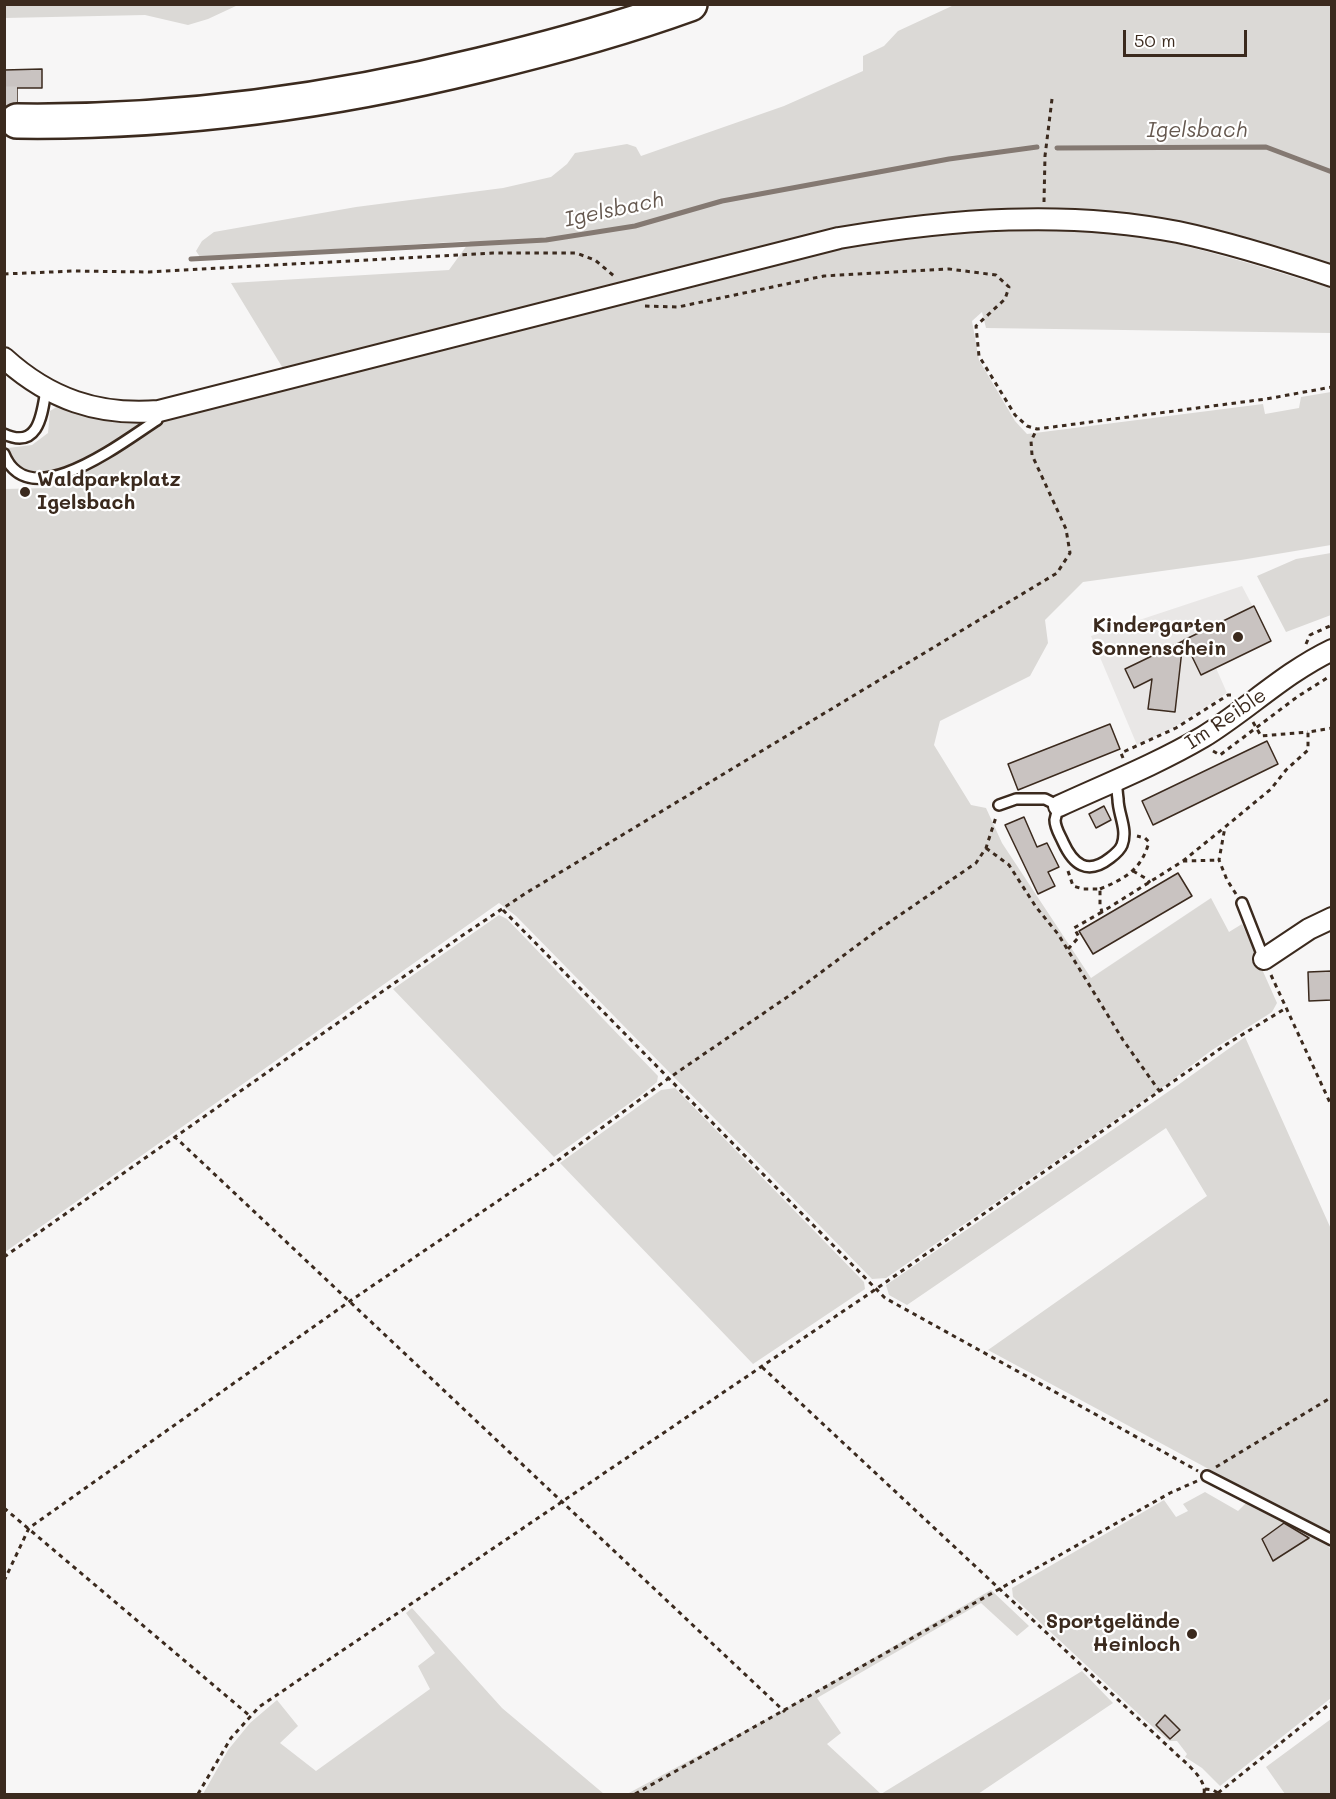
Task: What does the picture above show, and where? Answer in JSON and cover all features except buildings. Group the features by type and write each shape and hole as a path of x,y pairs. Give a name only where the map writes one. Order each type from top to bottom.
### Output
{"highway":[{"path":"629,4 526,34 365,71 189,96 81,103 17,112 151,118 237,110 368,90 564,45 690,4"}],"street":[{"path":"4,358 22,374 46,390 76,403 111,411 159,411 838,237 943,222 1044,219 1132,225 1178,232 1282,259 1332,276"},
{"name":"Im Reible","path":"1059,806 1204,736 1243,702 1332,650"},
{"path":"1264,960 1309,929 1332,918"}],"lane":[{"path":"4,434 12,437 26,437 36,430 41,421 46,390"},
{"path":"4,453 16,471 27,478 63,475 88,463 157,420 159,411"},
{"path":"999,805 1016,799 1045,799 1059,806 1055,818 1056,827 1070,857 1075,862 1096,866 1107,861 1122,844 1124,824 1118,790 1123,777"},
{"path":"1242,903 1264,960"},
{"path":"1207,1476 1332,1540"}],"path":[{"path":"1044,219 1046,156 1052,99"},
{"path":"4,274 74,271 149,272 493,254 576,253 595,260 646,307 678,307 824,276 950,269 996,275 1009,287 1005,299 976,326 980,356 1015,415 1027,426 1037,429 1266,399 1332,387"},
{"path":"4,1257 174,1136 502,909 1057,573 1070,553 1066,529 1032,455 1031,441 1037,429"},
{"path":"1306,651 1306,641 1310,635 1332,625"},
{"path":"1123,777 1121,753 1176,728 1228,694 1243,702 1261,736 1332,728"},
{"path":"1067,949 1079,937 1074,928 1184,861 1271,789 1286,770 1308,750 1308,732"},
{"path":"4,1581 29,1528 350,1301 557,1161 669,1078 796,991 875,932 976,862 986,848 999,805"},
{"path":"1225,827 1219,860 1227,880 1242,903"},
{"path":"1075,862 1067,873 1073,886 1083,889 1100,889 1133,871 1145,857 1149,842 1145,838 1123,833"},
{"path":"986,848 1009,865 1067,949 1084,979 1160,1093"},
{"path":"1184,861 1219,860"},
{"path":"1133,871 1150,883"},
{"path":"1100,889 1102,912"},
{"path":"502,909 885,1298 1207,1476"},
{"path":"1264,960 1332,1107"},
{"path":"198,1794 231,1738 259,1707 876,1289 1160,1093 1227,1044 1286,1008"},
{"path":"174,1136 785,1712"},
{"path":"762,1367 1173,1750 1201,1780 1205,1789 1204,1794"},
{"path":"635,1794 785,1712 1170,1492 1207,1476 1215,1467 1237,1453 1332,1397"},
{"path":"4,1508 251,1716"},
{"path":"1205,1789 1214,1790 1218,1794 1332,1702"}],"shaded area":[{"path":"4,5 238,5 208,19 188,25 145,15 5,18"},
{"path":"954,5 1331,5 1331,268 1013,211 565,299 434,329 284,370 231,283 449,270 470,241 200,257 196,251 202,241 214,232 356,207 503,188 551,177 567,164 575,153 627,144 636,147 641,156 784,106 863,71 863,56 884,46 898,31"},
{"path":"1016,227 1099,231 1178,244 1331,288 1331,333 986,328 982,312 972,321 979,360 1015,421 1027,434 1263,404 1265,414 1299,408 1301,397 1331,392 1331,545 1083,582 1045,620 1048,643 1030,676 940,721 934,745 971,805 986,808 1002,843 1091,978 1211,898 1229,932 1242,924 1277,1003 1272,1012 1212,1050 1163,1087 886,1278 872,1279 516,916 499,903 5,1252 4,489 49,488 78,473 181,409 851,244 938,231"},
{"path":"58,406 100,420 148,420 148,422 102,450 63,468 45,473 29,472 16,465 8,448 32,445 48,433 50,411"},
{"path":"1331,553 1331,615 1286,632 1257,576 1296,559"},
{"path":"1242,586 1271,641 1216,668 1227,693 1173,728 1137,745 1091,636"},
{"path":"499,915 507,919 658,1076 657,1082 641,1095 554,1157 393,989"},
{"path":"1245,1037 1331,1229 1331,1535 988,1350 1207,1196 1166,1128 907,1305 889,1295 886,1285"},
{"path":"675,1088 864,1282 865,1289 753,1364 560,1163 661,1090"},
{"name":"Sportgelände Heinloch","path":"1205,1492 1238,1511 1248,1501 1327,1544 1331,1550 1331,1698 1220,1786 1202,1768 1185,1757 1187,1754 1177,1741 1169,1741 1145,1720 1013,1597 1012,1588 1164,1500 1176,1517 1188,1511 1183,1504"},
{"path":"991,1590 1029,1626 1017,1636 981,1603 817,1698 841,1733 827,1744 881,1794 627,1794 785,1709"},
{"path":"412,1608 502,1708 604,1794 203,1794 228,1750 250,1723 277,1700 298,1726 280,1743 316,1771 430,1689 418,1666 435,1653 406,1613"},
{"path":"1082,1671 1113,1703 978,1794 881,1794"},
{"path":"1331,1719 1331,1794 1285,1794 1266,1767"}],"waterway":[{"name":"Igelsbach","path":"191,259 546,240 635,226 722,201 949,159 1037,147"},
{"name":"Igelsbach","path":"1057,148 1266,147 1332,172"}],"tunnel":[{"path":"4,103 17,103"}],"place":[{"name":"Waldparkplatz Igelsbach","path":"25,492"},
{"name":"Kindergarten Sonnenschein","path":"1238,637"},
{"name":"Sportgelände Heinloch","path":"1192,1634"}]}
